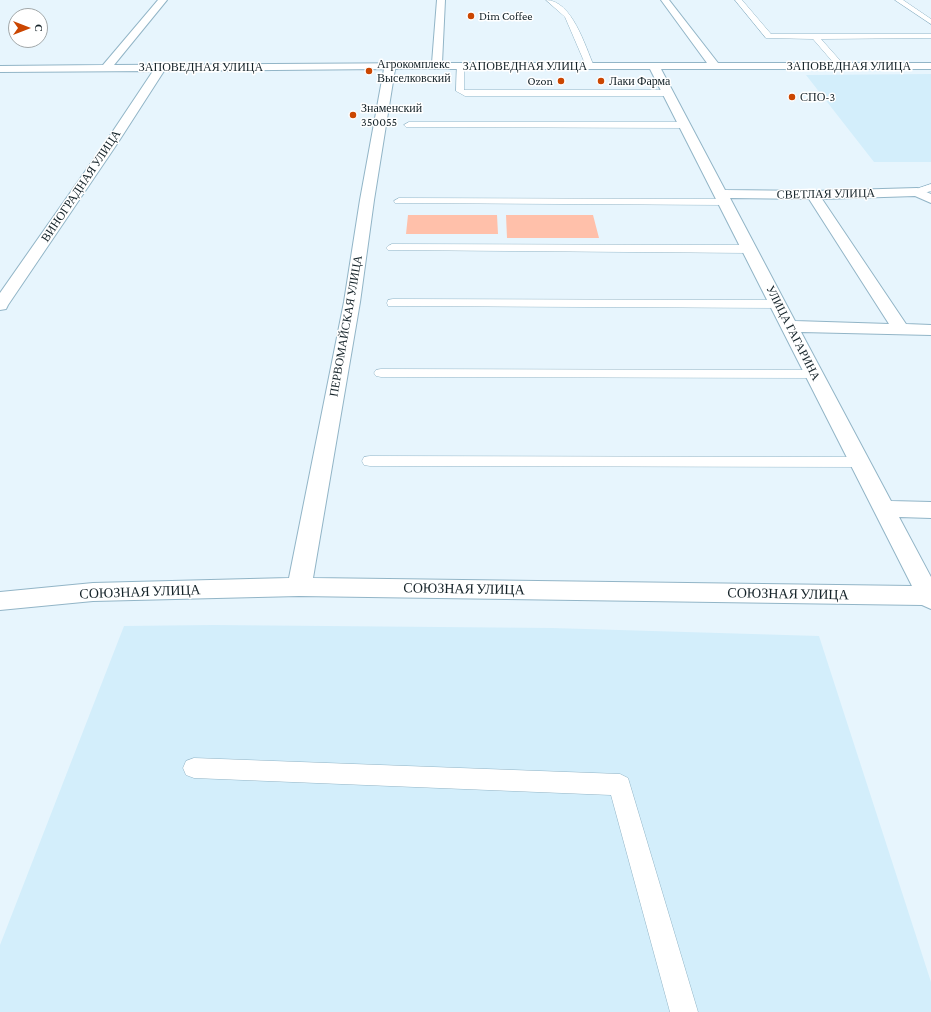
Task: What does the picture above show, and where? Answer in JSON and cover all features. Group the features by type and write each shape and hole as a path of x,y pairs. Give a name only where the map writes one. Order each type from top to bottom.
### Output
{"street":[{"path":"107,67 164,0"},
{"path":"437,66 441,0"},
{"path":"665,0 715,66"},
{"name":"ЗАПОВЕДНАЯ УЛИЦА","path":"0,69 390,66 931,66"},
{"name":"ПЕРВОМАЙСКАЯ УЛИЦА","path":"299,586 352,302 367,200 390,66"},
{"name":"УЛИЦА ГАГАРИНА","path":"654,66 930,598"},
{"name":"ВИНОГРАДНАЯ УЛИЦА","path":"0,304 111,144 161,67"},
{"name":"СВЕТЛАЯ УЛИЦА","path":"722,198 917,192 931,199"},
{"path":"813,195 901,329"},
{"path":"789,326 931,330"},
{"path":"884,509 931,510"},
{"name":"СОЮЗНАЯ УЛИЦА","path":"0,601 93,592 299,586 930,598"}],"lane":[{"path":"549,0 568,16 590,66"},
{"path":"738,0 769,36 931,36"},
{"path":"898,0 931,22"},
{"path":"815,37 842,66"},
{"path":"460,66 460,91 465,93 668,93"},
{"path":"409,125 685,125"},
{"path":"917,192 931,187"},
{"path":"399,201 722,198"},
{"path":"392,248 750,249"},
{"path":"393,303 778,304"},
{"path":"381,373 814,374"},
{"path":"370,461 860,462"},
{"path":"194,768 620,785 684,1012"}],"shaded area":[{"path":"931,74 931,162 874,162 806,75"},
{"path":"408,215 497,215 498,234 406,234"},
{"path":"506,215 593,215 599,238 507,238"},
{"path":"213,625 552,628 819,636 931,982 931,1012 0,1012 0,945 124,626"}],"place":[{"name":"Dim Coffee","path":"471,16"},
{"name":"Агрокомплекс Выселковский","path":"369,71"},
{"name":"Ozon","path":"561,81"},
{"name":"Лаки Фарма","path":"601,81"},
{"name":"СПО-3","path":"792,97"},
{"name":"Знаменский 350055","path":"353,115"}]}
